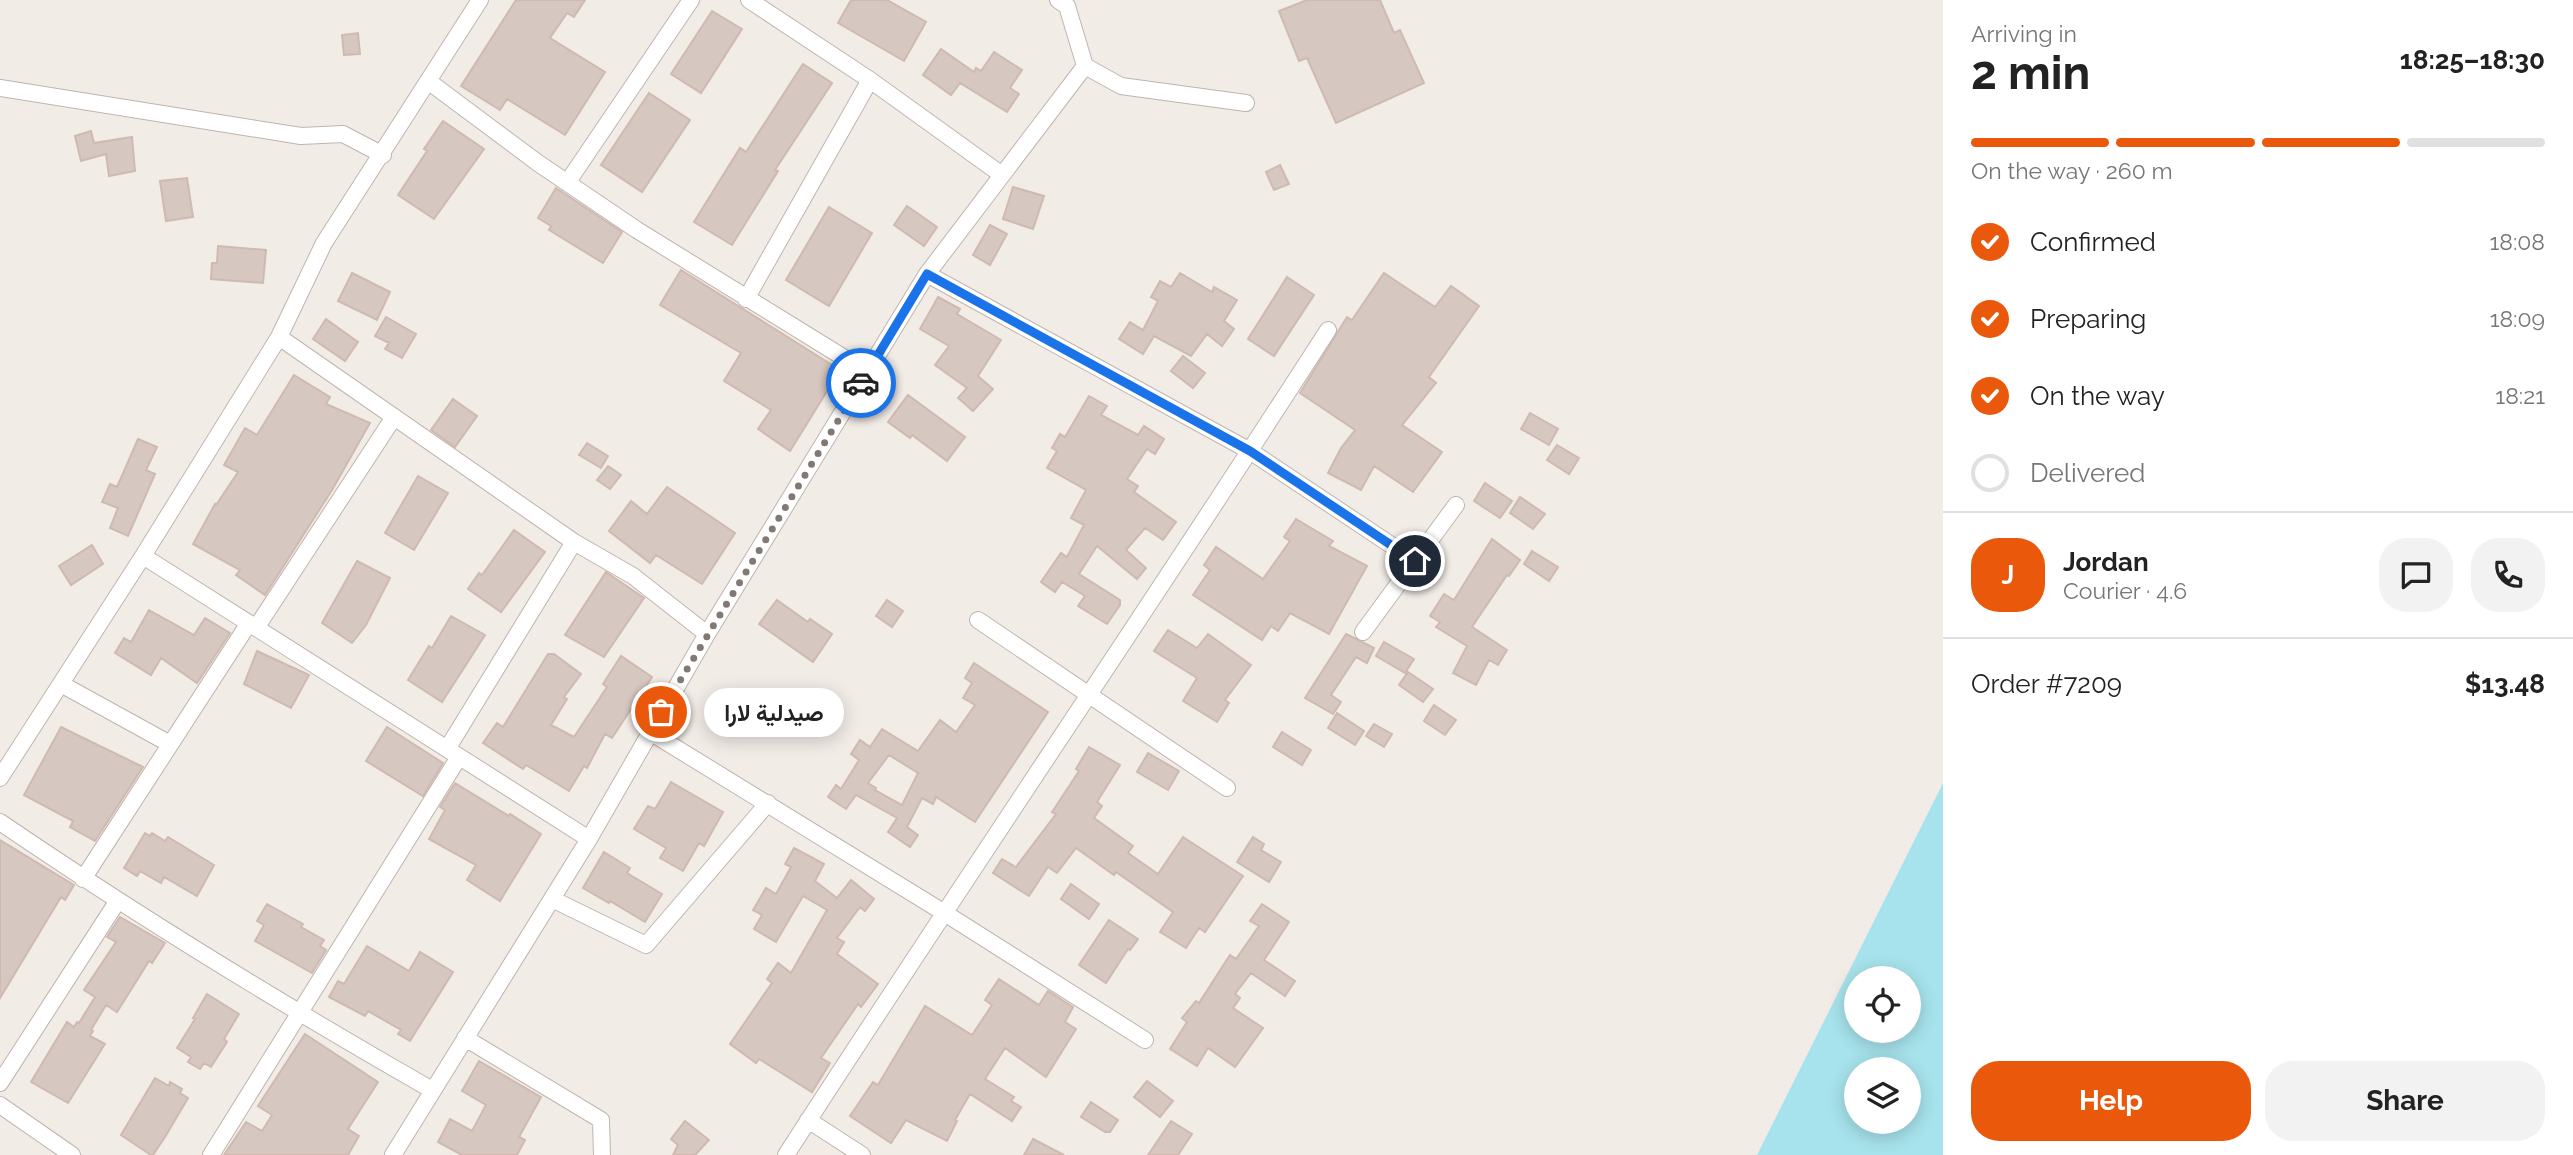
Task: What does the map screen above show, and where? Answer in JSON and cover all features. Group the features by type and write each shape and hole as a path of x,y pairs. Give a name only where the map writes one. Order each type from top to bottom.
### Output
{"street":[{"path":"0,778 143,556 279,337 324,243 481,0"},
{"path":"567,183 691,0"},
{"path":"749,0 870,80 1002,175"},
{"path":"1058,0 1066,6 1085,66 1121,86 1246,103"},
{"path":"393,1155 589,839 707,634 927,274 1085,66"},
{"path":"746,299 870,80"},
{"path":"428,81 567,183 746,299 867,372"},
{"path":"0,88 301,136 343,134 383,155"},
{"path":"927,274 1250,451 1415,561"},
{"path":"786,1155 943,912 1328,330"},
{"path":"279,337 574,542 633,576 707,634"},
{"path":"83,879 170,744 394,417"},
{"path":"1363,632 1456,505"},
{"path":"211,1155 453,753 574,542"},
{"path":"143,556 589,839"},
{"path":"978,620 1227,788"},
{"path":"61,684 170,744"},
{"path":"650,732 1145,1040"},
{"path":"551,899 646,945 768,803"},
{"path":"0,822 117,902 298,1013 432,1090"},
{"path":"0,1083 117,902"},
{"path":"465,1038 601,1120 602,1155"},
{"path":"0,1105 72,1155"},
{"path":"808,1120 862,1155"}],"water":[{"path":"1943,783 1943,1155 1757,1155 1844,981 1844,1043 1921,1043 1921,966 1852,966"}],"building":[{"path":"516,0 585,0 574,17 567,13 550,38 605,72 565,135 507,99 500,110 461,86"},
{"path":"851,0 887,0 926,22 904,61 838,23"},
{"path":"1307,0 1380,0 1394,33 1400,30 1424,83 1336,123 1307,58 1299,61 1279,11"},
{"path":"712,11 742,29 701,93 671,74"},
{"path":"358,33 360,54 344,55 342,35"},
{"path":"941,49 974,72 976,68 981,71 994,52 1022,70 1010,88 1019,94 1007,112 960,83 951,95 923,75"},
{"path":"803,64 832,83 775,170 778,171 732,245 694,222 740,148 746,152"},
{"path":"649,93 690,120 642,192 601,165"},
{"path":"443,121 484,149 434,219 398,195"},
{"path":"91,131 94,143 132,137 135,171 109,176 106,154 81,161 75,136"},
{"path":"1280,165 1289,184 1274,190 1266,172"},
{"path":"187,178 193,217 166,221 160,181"},
{"path":"1013,187 1044,196 1033,229 1003,219"},
{"path":"556,188 622,232 603,263 549,230 551,226 538,218"},
{"path":"907,206 937,227 924,246 894,225"},
{"path":"829,207 872,233 829,306 786,280"},
{"path":"990,225 1007,234 990,265 973,255"},
{"path":"218,246 266,250 263,283 211,279 212,263 217,263"},
{"path":"681,270 840,370 790,451 758,429 771,410 724,381 741,353 660,305"},
{"path":"352,273 390,292 377,320 338,301"},
{"path":"1180,273 1212,292 1214,287 1237,300 1224,321 1234,329 1222,346 1207,334 1191,356 1154,336 1143,354 1119,339 1130,322 1143,330 1158,301 1151,297 1160,281 1171,287"},
{"path":"1384,273 1435,307 1451,286 1479,306 1429,377 1436,383 1402,425 1442,452 1413,492 1374,466 1361,490 1328,473 1341,448 1355,430 1300,393 1347,317 1352,320"},
{"path":"1287,277 1314,295 1274,356 1248,339"},
{"path":"938,297 960,309 957,314 1001,340 978,376 993,389 973,411 958,398 967,388 935,365 949,346 920,329"},
{"path":"386,317 416,334 402,358 385,349 389,343 375,336"},
{"path":"326,319 358,342 345,361 313,339"},
{"path":"1183,356 1205,373 1193,388 1171,371"},
{"path":"294,375 330,397 326,404 370,423 332,490 265,595 236,575 240,570 193,544 215,504 238,472 224,465 245,428 257,435"},
{"path":"908,395 965,437 947,461 912,435 910,438 888,422"},
{"path":"1089,396 1107,406 1101,415 1138,435 1144,426 1164,439 1155,454 1147,449 1127,479 1138,486 1134,492 1176,522 1163,540 1145,528 1126,550 1146,568 1137,579 1097,546 1079,574 1120,600 1120,605 1107,624 1078,606 1085,596 1062,582 1055,592 1041,582 1061,553 1067,557 1084,525 1071,518 1086,490 1047,468 1057,451 1052,448 1060,434 1065,437"},
{"path":"453,399 477,416 455,447 431,430"},
{"path":"1530,413 1558,429 1549,445 1521,429"},
{"path":"138,439 157,447 146,470 155,474 128,536 110,528 118,508 102,502 110,484 117,487"},
{"path":"587,443 608,456 601,468 579,455"},
{"path":"1557,445 1579,458 1569,474 1547,460"},
{"path":"608,466 621,475 610,489 597,480"},
{"path":"418,476 448,493 414,550 385,533"},
{"path":"1485,483 1512,501 1500,518 1474,501"},
{"path":"667,487 735,533 702,584 656,555 650,563 609,531 631,501 647,514"},
{"path":"1520,497 1545,514 1533,529 1510,513"},
{"path":"1296,519 1333,541 1329,546 1367,566 1329,634 1290,613 1278,631 1271,626 1262,640 1193,595 1210,570 1204,565 1216,547 1263,579 1290,541 1284,537"},
{"path":"514,530 545,552 501,612 468,589 479,573 482,575"},
{"path":"1492,539 1520,560 1472,627 1507,650 1498,665 1489,660 1476,685 1453,673 1467,646 1436,627 1440,622 1430,616 1444,594 1454,600"},
{"path":"92,545 103,564 71,585 59,566"},
{"path":"1532,551 1558,567 1549,581 1524,564"},
{"path":"357,561 390,578 366,625 352,643 322,623"},
{"path":"606,572 644,598 604,657 565,635"},
{"path":"777,600 808,622 810,619 832,634 813,662 759,624"},
{"path":"887,600 903,611 892,627 876,616"},
{"path":"149,610 194,635 205,618 230,633 197,683 161,658 151,675 115,653 124,638 131,642"},
{"path":"451,616 485,635 442,702 408,680"},
{"path":"1168,630 1197,648 1208,634 1251,665 1225,700 1229,703 1217,722 1183,701 1197,678 1154,651"},
{"path":"1346,634 1374,648 1367,663 1356,657 1331,695 1341,702 1333,714 1305,698"},
{"path":"1384,642 1414,659 1405,673 1376,656"},
{"path":"257,651 309,675 291,708 244,684"},
{"path":"548,654 554,654 581,674 564,697 567,699 551,725 574,737 607,687 603,684 621,656 652,677 612,738 605,734 587,768 584,766 569,791 526,765 523,769 483,743 497,723 503,727"},
{"path":"974,663 1048,712 975,822 936,797 933,804 922,798 907,827 918,835 910,847 888,832 897,818 856,795 846,809 828,797 836,785 841,789 859,760 851,754 860,740 870,747 882,729 918,751 940,720 956,732 975,705 963,698 972,683 965,678","holes":["889,755 918,773 902,805 868,783"]},
{"path":"1408,672 1433,689 1423,702 1399,685"},
{"path":"1434,705 1456,720 1445,735 1424,721"},
{"path":"1337,713 1364,731 1355,745 1328,728"},
{"path":"1374,724 1392,734 1384,747 1366,736"},
{"path":"61,727 143,767 95,841 70,827 73,821 24,795"},
{"path":"387,727 443,763 423,796 366,761"},
{"path":"1282,732 1311,750 1302,765 1273,747"},
{"path":"1089,747 1120,765 1097,802 1102,806 1094,818 1133,846 1128,853 1158,874 1183,837 1243,876 1205,932 1199,928 1186,948 1160,932 1173,912 1076,848 1057,873 1048,867 1029,896 993,873 1002,859 1016,867 1056,814 1052,812 1079,771 1076,769"},
{"path":"1148,753 1179,771 1168,790 1137,772"},
{"path":"671,782 723,812 704,846 699,843 683,871 660,858 666,848 634,829 648,806 655,809"},
{"path":"455,783 541,834 500,901 467,880 476,865 429,839 445,810 440,807"},
{"path":"145,833 150,836 152,833 165,841 168,837 214,865 197,896 164,877 161,883 140,871 137,876 124,868"},
{"path":"1253,837 1264,844 1261,850 1281,862 1269,882 1237,862"},
{"path":"0,840 74,885 65,900 61,897 0,998"},
{"path":"794,848 824,864 815,881 837,898 851,880 874,899 865,911 860,907 837,938 844,942 837,954 878,984 861,1007 858,1004 821,1058 830,1063 812,1092 759,1059 756,1063 730,1044 772,983 767,979 778,963 791,973 827,910 803,896 776,942 754,929 762,915 753,910 766,888 776,894 791,867 785,864"},
{"path":"604,852 630,868 627,873 662,894 645,922 583,888"},
{"path":"1071,884 1099,904 1089,919 1061,899"},
{"path":"267,904 303,924 301,927 324,940 320,946 326,950 312,973 255,941 264,925 257,921"},
{"path":"1262,904 1289,922 1264,960 1295,981 1285,996 1251,973 1235,994 1240,998 1233,1008 1263,1028 1235,1067 1208,1048 1197,1066 1170,1049 1187,1022 1182,1018 1196,1001 1199,1003 1230,955 1236,959 1259,926 1250,921"},
{"path":"120,917 165,943 152,963 149,961 117,1012 106,1005 90,1036 105,1044 68,1103 31,1082 67,1022 74,1027 79,1023 95,997 84,990 116,942 107,937"},
{"path":"1109,920 1138,939 1130,950 1128,949 1106,983 1079,965"},
{"path":"367,946 409,971 420,952 453,972 410,1041 398,1034 401,1030 368,1011 365,1016 329,997 338,981 344,984"},
{"path":"999,979 1039,1005 1048,991 1073,1007 1065,1022 1076,1029 1046,1077 1005,1048 985,1079 1014,1097 1011,1101 1021,1107 1012,1121 970,1094 947,1141 906,1120 891,1143 850,1116 873,1082 878,1085 925,1006 972,1035 992,1005 985,1000"},
{"path":"207,994 239,1014 224,1039 227,1042 211,1067 204,1063 200,1069 188,1062 191,1057 177,1048"},
{"path":"305,1034 378,1082 348,1129 359,1136 348,1155 224,1155 246,1122 262,1131 272,1115 258,1106"},
{"path":"479,1061 541,1097 519,1137 525,1140 517,1155 462,1155 438,1142 450,1119 472,1131 486,1105 462,1091"},
{"path":"155,1078 169,1086 170,1082 182,1089 180,1093 188,1098 151,1155 121,1135"},
{"path":"1147,1081 1173,1101 1160,1117 1134,1097"},
{"path":"1091,1102 1118,1120 1110,1132 1105,1132 1081,1117"},
{"path":"685,1121 709,1140 695,1155 673,1155 678,1145 671,1139"},
{"path":"1171,1121 1192,1134 1178,1155 1148,1155"},
{"path":"1033,1139 1064,1155 1024,1155"}],"way so far":[{"path":"661,712 861,383"}],"place":[{"name":"صيدلية لارا","path":"661,712"}],"route":[{"path":"861,383 927,274 1250,451 1415,561"}]}
